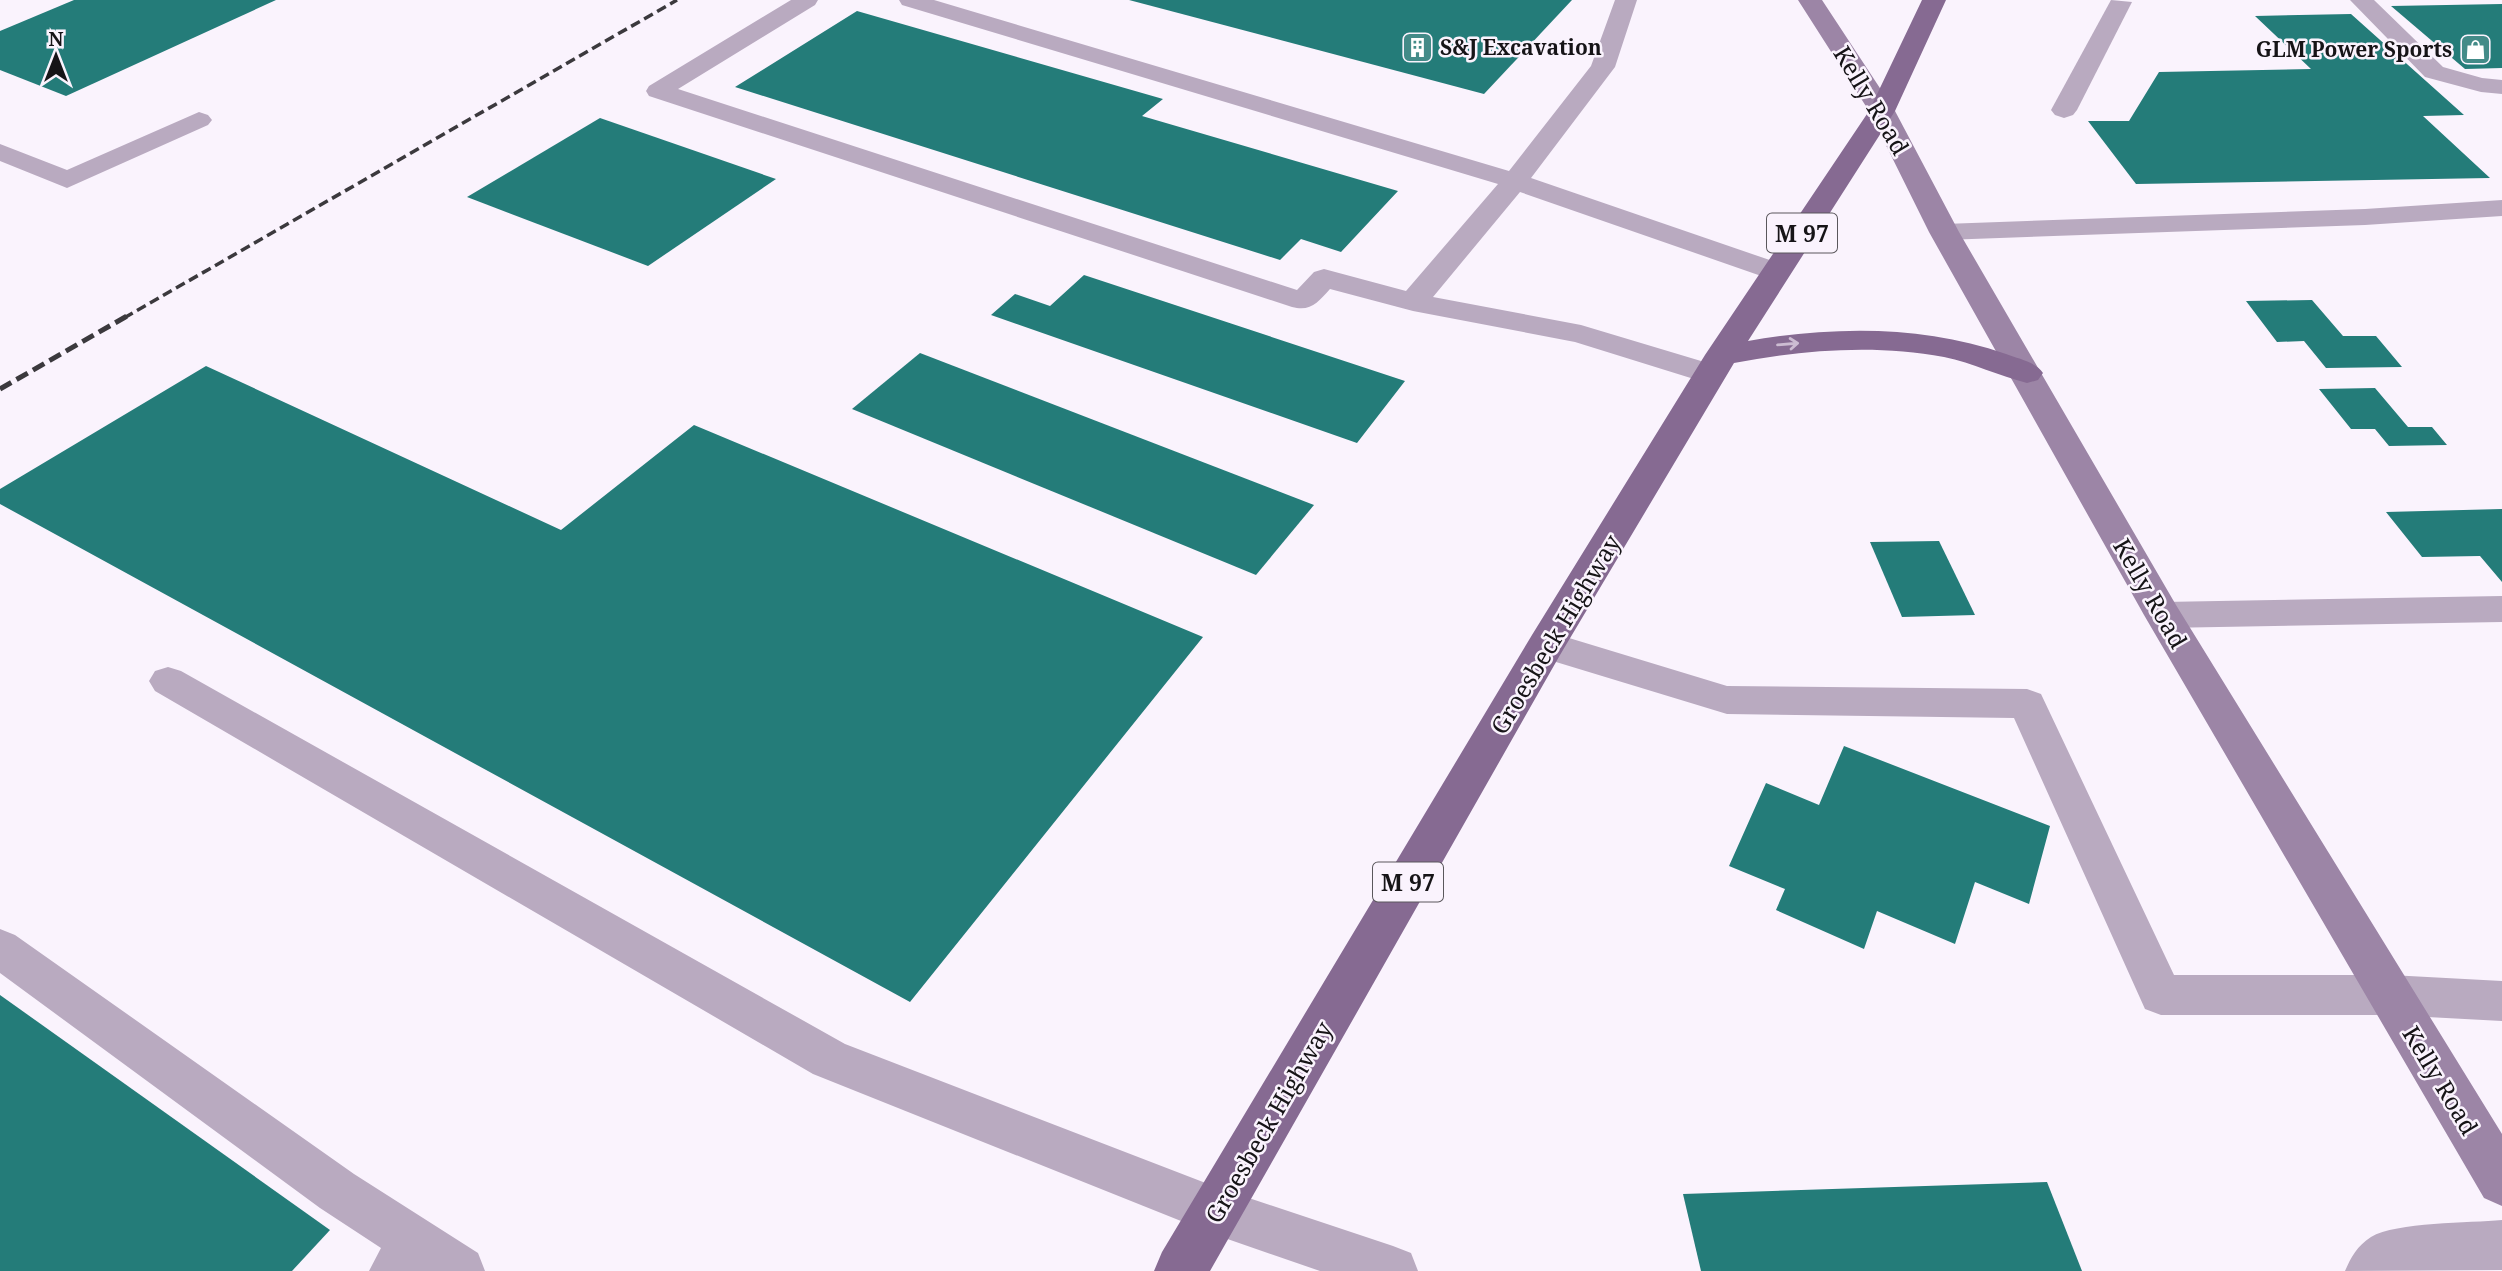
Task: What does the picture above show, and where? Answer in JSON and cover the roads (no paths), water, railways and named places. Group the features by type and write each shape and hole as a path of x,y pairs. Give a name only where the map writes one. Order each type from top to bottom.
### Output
{"main road":[{"name":"Groesbeck Highway","path":"1181,1271 1546,645 1715,365 1882,111 1934,0"},
{"path":"1715,365 1770,346 1871,340 1922,344 1977,355 2027,373"}],"street":[{"name":"Kelly Road","path":"1810,0 1882,111 1944,232 2027,373 2162,615 2502,1181"}],"lane":[{"path":"807,0 658,91 1302,301 1324,278 1413,302 1581,334 1715,365"},
{"path":"910,0 1515,181 1777,271"},
{"path":"1413,302 1515,181 1603,67 1626,0"},
{"path":"2361,0 2434,72 2481,85 2502,87"},
{"path":"2064,110 2118,1"},
{"path":"0,152 67,180 199,120"},
{"path":"1944,232 2365,217 2502,208"},
{"path":"2162,615 2502,609"},
{"path":"1546,645 1727,700 2027,704 2161,995 2390,995 2502,1001"},
{"path":"168,681 829,1059 1216,1211 1393,1271"},
{"path":"0,948 337,1191 406,1258 460,1271"},
{"path":"2370,1271 2389,1255 2502,1245"}],"railway":[{"path":"124,318 677,0"},
{"path":"0,389 127,316"}],"place":[{"name":"S&J Excavation","path":"1417,47"},
{"name":"GLM Power Sports","path":"2475,49"}]}
